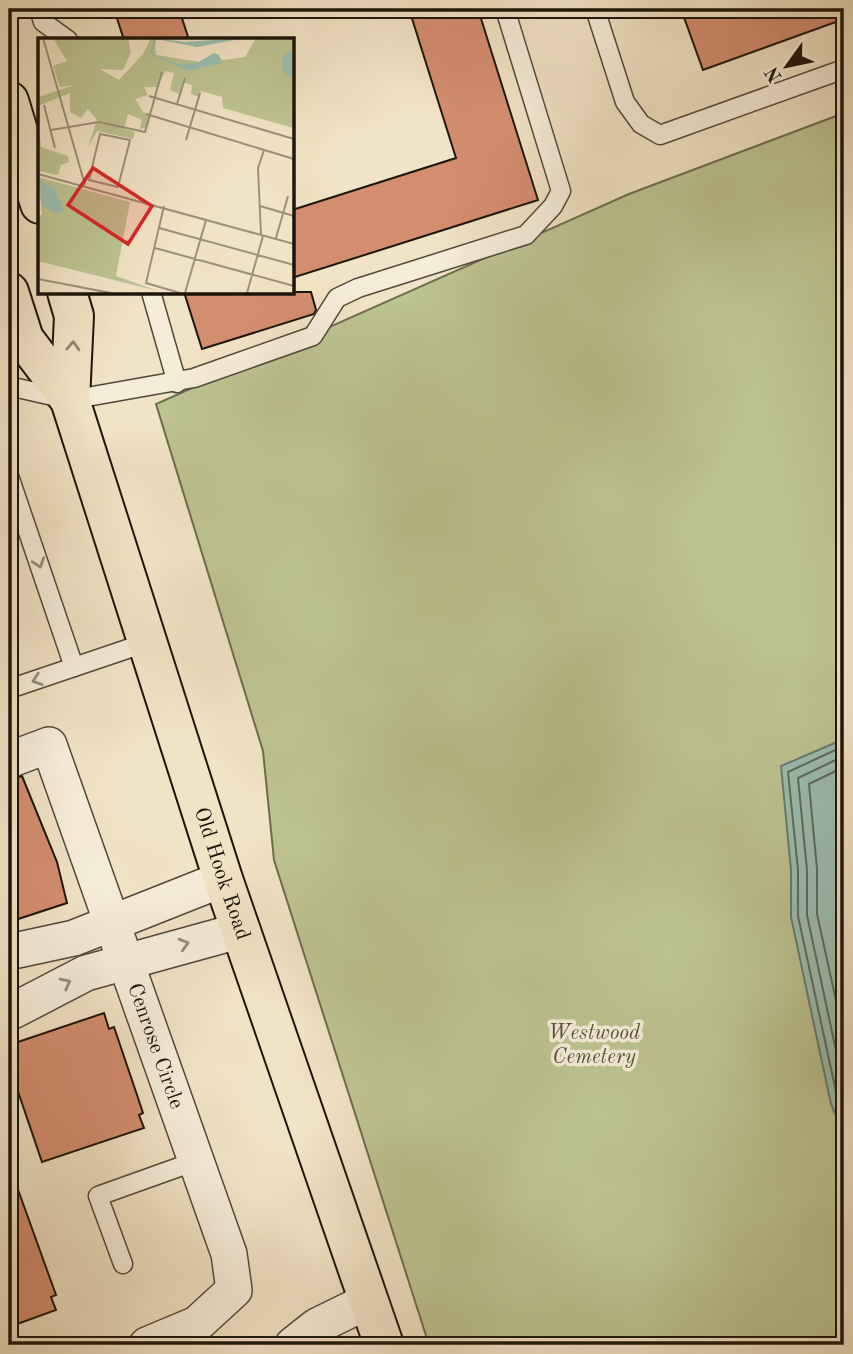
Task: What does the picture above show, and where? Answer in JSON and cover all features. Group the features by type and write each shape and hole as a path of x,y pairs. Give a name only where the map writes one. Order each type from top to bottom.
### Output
{"main road":[{"path":"9,101 38,197"},
{"name":"Old Hook Road","path":"9,292 24,339 70,400 223,879 384,1345"},
{"name":"Old Hook Road","path":"68,294 74,316 70,400"}],"street":[{"name":"Cenrose Circle","path":"9,760 49,746 229,1254 234,1290 197,1325 147,1345"},
{"path":"9,952 74,938 223,879"},
{"path":"9,1013 86,973 242,930"},
{"path":"293,1345 317,1326 369,1301"}],"lane":[{"path":"39,9 43,22 65,38"},
{"path":"9,386 70,400 177,383 313,336 337,298 358,288 526,235 553,206 561,191 505,9"},
{"path":"595,9 625,102 641,124 660,135 844,69"},
{"path":"152,294 177,383"},
{"path":"9,476 74,667"},
{"path":"9,689 148,642"},
{"path":"123,1264 99,1196 196,1161"}],"green space":[{"name":"Westwood Cemetery","path":"844,113 844,1345 429,1345 274,860 263,751 156,404 629,194"}],"water":[{"path":"844,739 844,1135 831,1104 791,917 791,870 781,766"}],"building":[{"path":"114,9 179,9 188,38 123,38"},
{"path":"409,9 478,9 538,200 294,277 294,209 456,158"},
{"path":"681,9 844,9 844,19 703,70"},
{"path":"311,292 316,310 314,314 202,349 185,294"},
{"path":"22,776 57,862 67,903 9,922 9,780"},
{"path":"104,1013 109,1029 114,1027 143,1113 139,1115 144,1128 42,1162 9,1065 9,1045"},
{"path":"12,1173 56,1295 51,1297 56,1310 9,1327 9,1174"}]}
